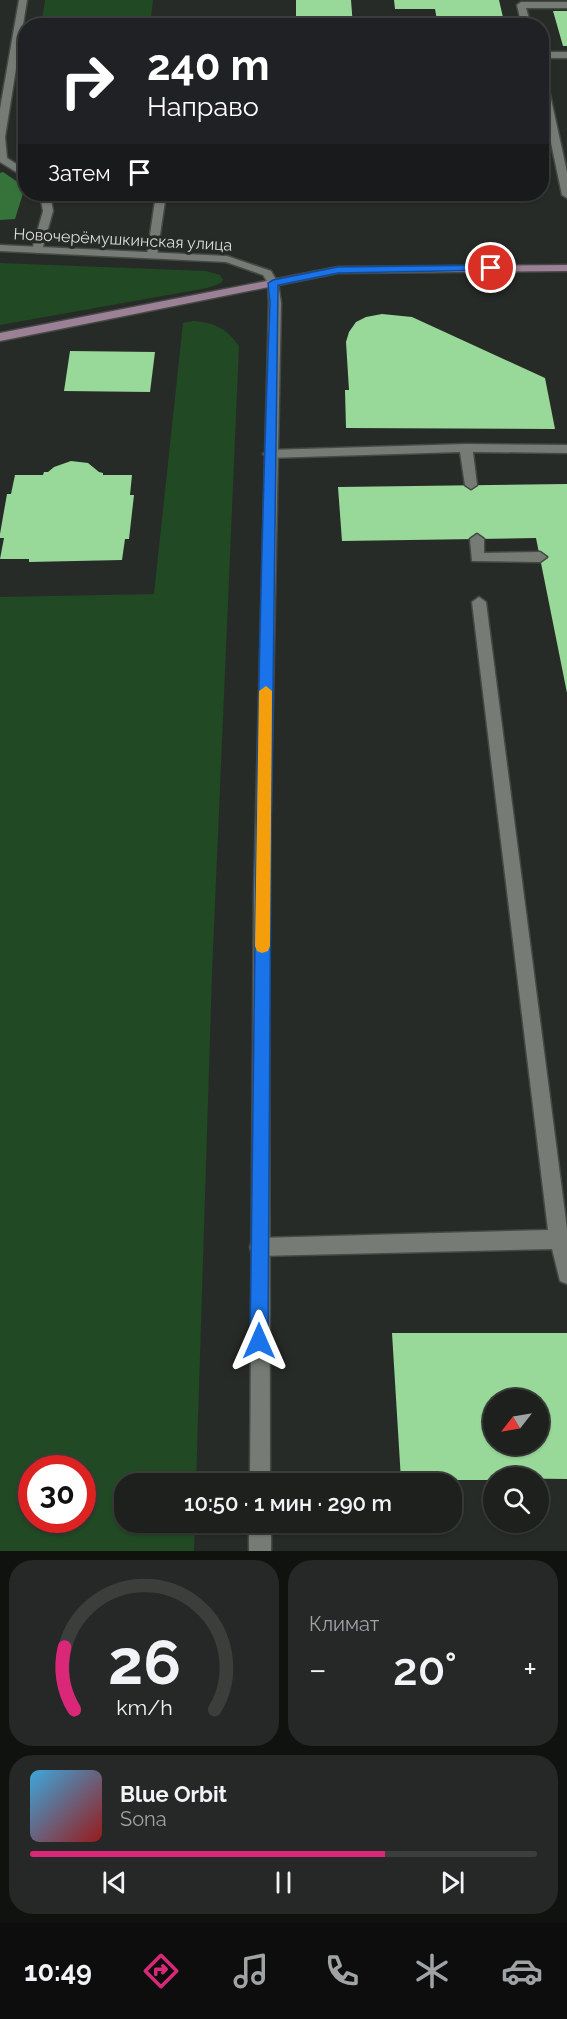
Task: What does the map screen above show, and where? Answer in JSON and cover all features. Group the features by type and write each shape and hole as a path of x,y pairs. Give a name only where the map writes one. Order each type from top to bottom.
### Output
{"street":[{"path":"20,18 23,0"},
{"path":"525,18 521,4 567,5"},
{"path":"18,30 0,137 2,159 18,170"},
{"path":"549,55 567,55"},
{"path":"549,113 567,195"},
{"path":"37,250 48,211 46,201"},
{"path":"152,255 160,201"},
{"name":"Новочерёмушкинская улица","path":"0,248 218,258 240,262 267,273 273,283"},
{"path":"0,337 338,270 567,268"},
{"path":"260,1473 259,1246 269,454 275,303 273,283"},
{"path":"269,454 466,448 567,449"},
{"path":"466,448 471,485"},
{"path":"477,539 477,558 540,557"},
{"path":"479,602 567,1274"},
{"path":"259,1246 563,1240"},
{"path":"260,1533 260,1551"}],"green space":[{"path":"45,0 153,0 151,17 42,18"},
{"path":"3,172 18,182 18,201 21,201 15,219 0,220 0,173"},
{"path":"0,263 206,271 220,275 223,280 207,288 0,325"},
{"path":"193,321 207,323 225,331 239,346 212,973 196,1473 114,1473 114,1533 195,1533 194,1551 0,1551 0,597 154,594 183,323"}],"building":[{"path":"296,0 351,0 352,18 296,18"},
{"path":"394,0 499,0 503,18 437,18 435,9 395,9"},
{"path":"553,11 567,11 567,46 563,46"},
{"path":"382,314 412,317 545,378 555,429 346,428 345,390 349,390 346,342 349,332 356,322 366,317"},
{"path":"70,351 155,352 150,392 64,391"},
{"path":"71,461 88,463 103,475 132,475 130,495 134,495 129,539 125,539 122,560 29,562 29,559 0,559 4,538 0,538 0,534 7,494 11,494 15,475 43,475 44,472 54,467"},
{"path":"567,484 567,693 536,538 342,541 338,487"},
{"path":"392,1333 567,1333 567,1479 549,1479 549,1467 483,1467 483,1480 462,1480 462,1473 401,1473"}],"slow traffic":[{"path":"262,946 266,691"}],"route":[{"path":"259,1341 263,851 269,454 275,303 273,283 338,270 491,268"}]}
